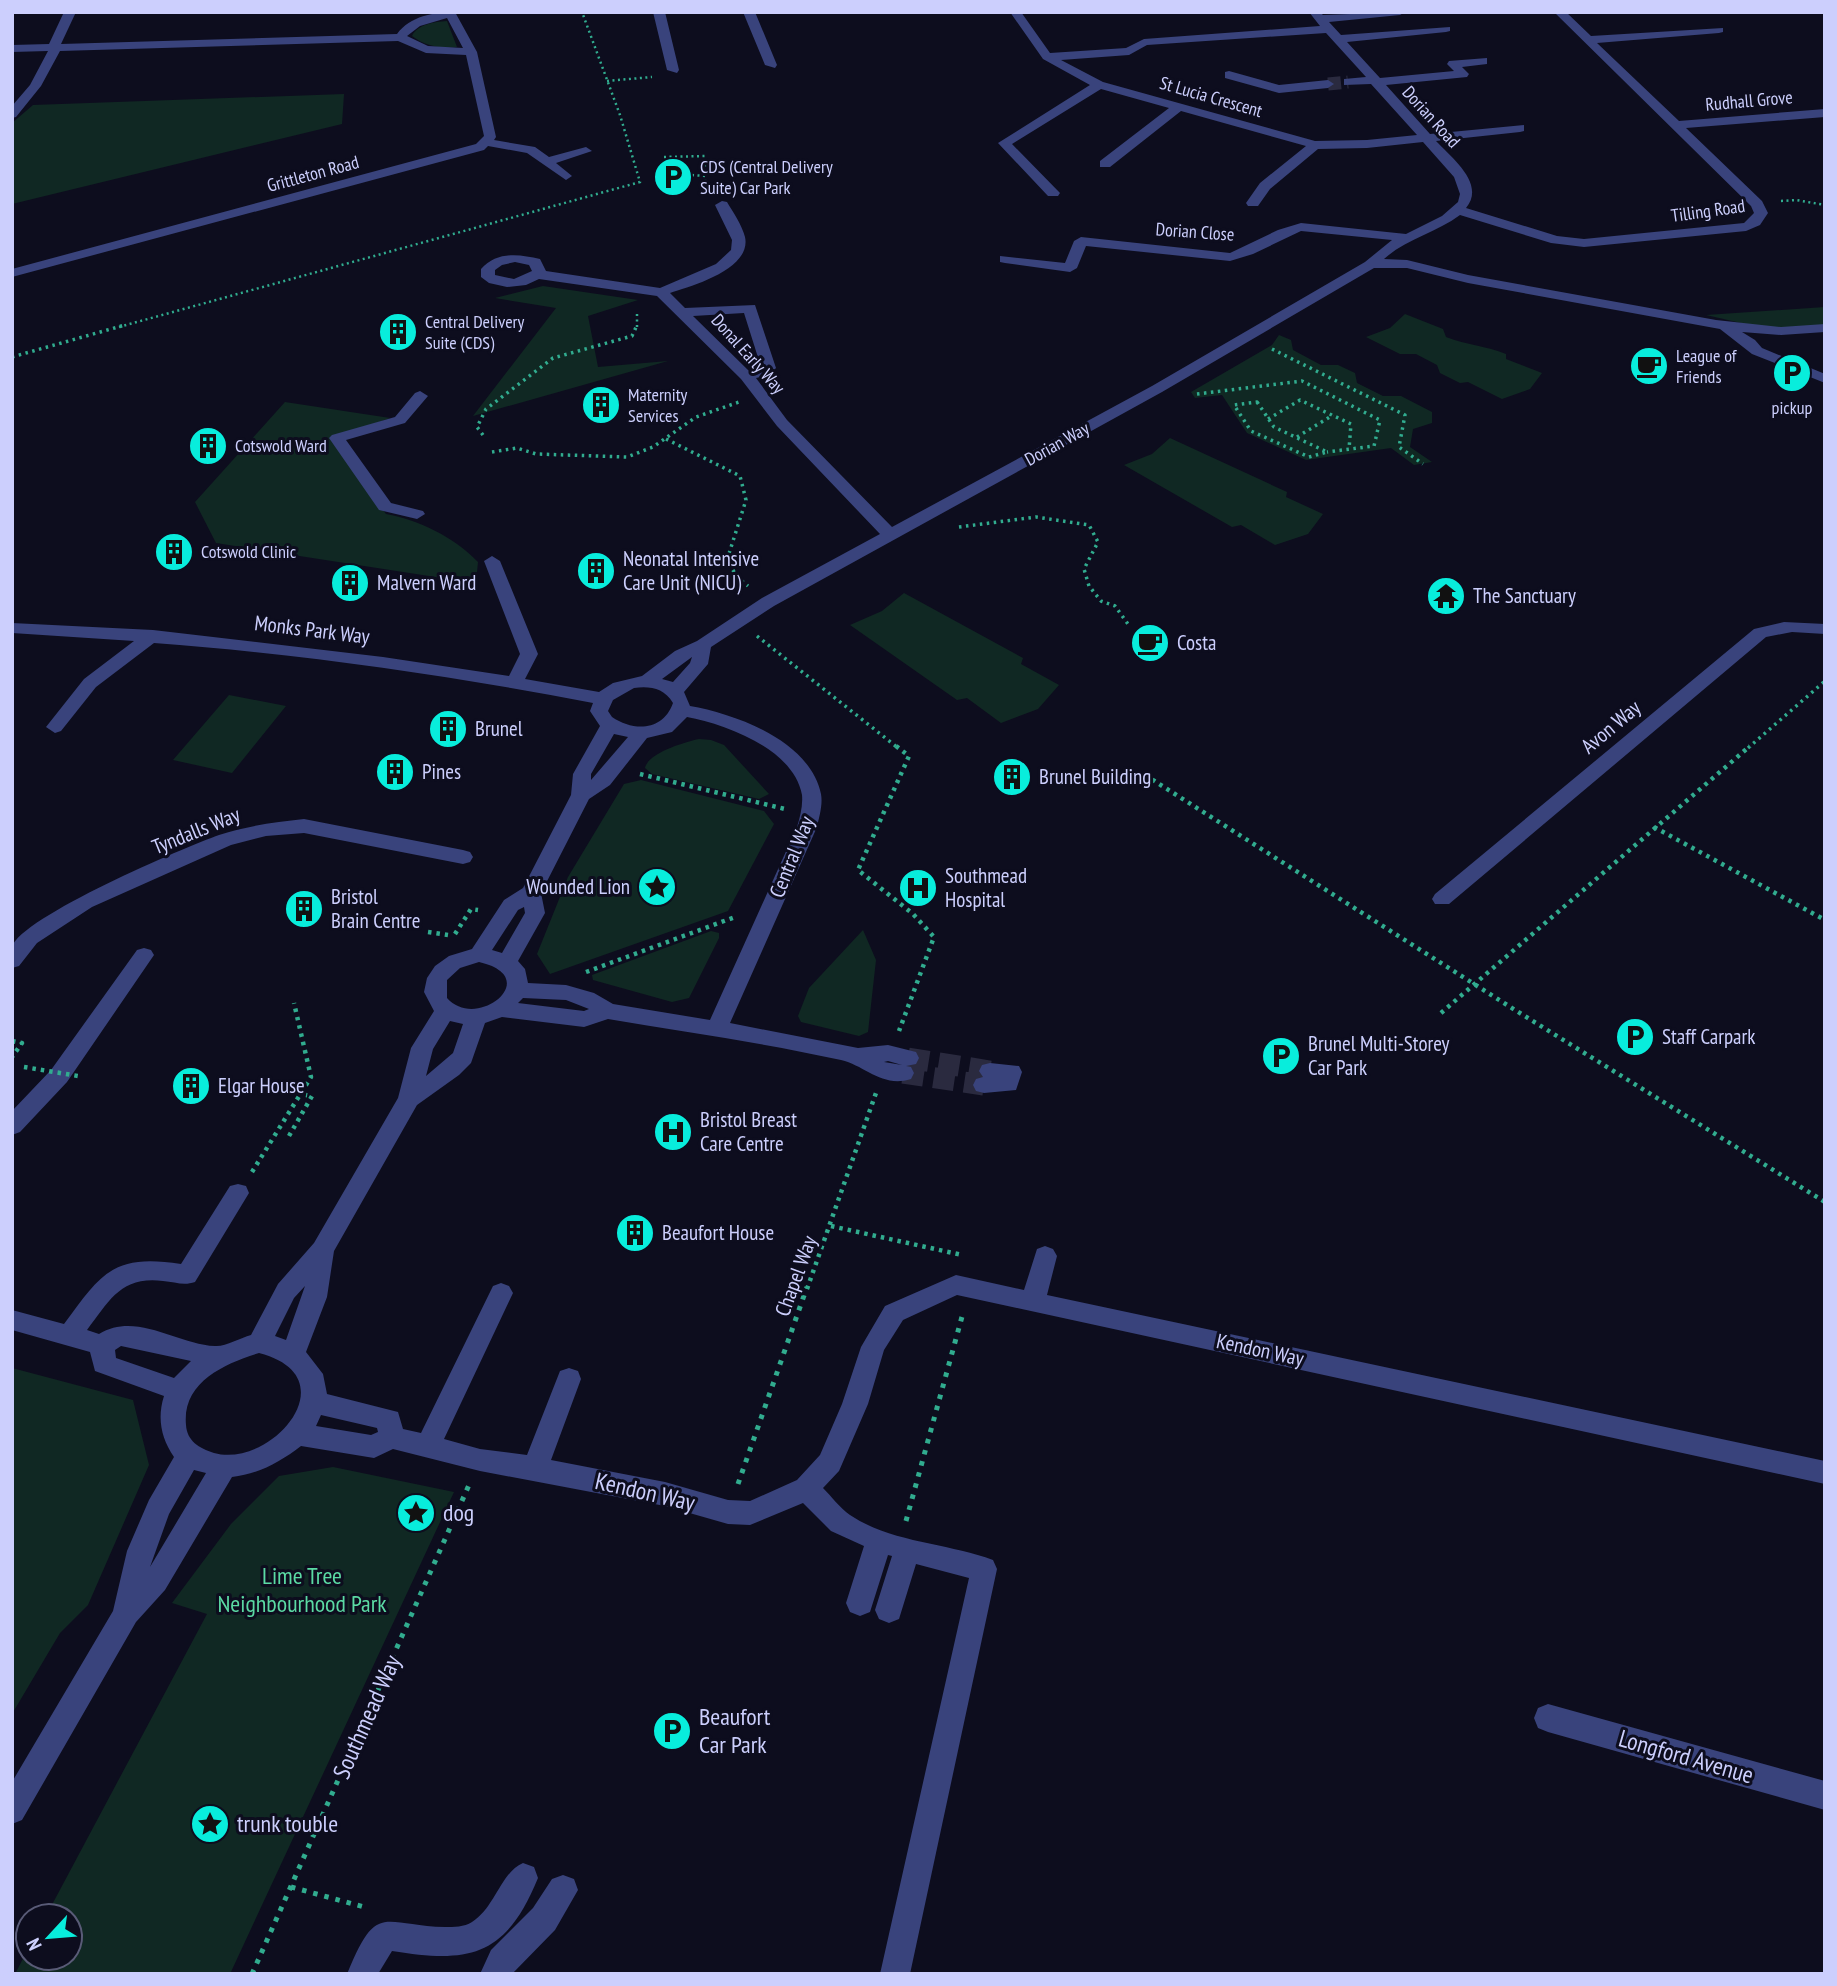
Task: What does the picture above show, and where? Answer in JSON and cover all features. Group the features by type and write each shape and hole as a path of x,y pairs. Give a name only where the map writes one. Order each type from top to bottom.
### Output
{"street":[{"path":"12,114 35,86 70,12"},
{"path":"659,12 673,69"},
{"path":"749,12 771,65"},
{"name":"St Lucia Crescent","path":"1015,12 1047,57 1099,85 1315,145 1343,146 1426,137 1525,133 1510,118"},
{"path":"1047,57 1129,51 1144,42 1325,25 1400,12"},
{"name":"Tilling Road","path":"1458,210 1556,240 1584,243 1746,227 1760,217 1757,204 1559,12"},
{"path":"400,37 405,29 421,21 449,13 471,52 490,137 487,142 531,150 566,176"},
{"path":"1325,25 1446,29"},
{"name":"Dorian Road","path":"1325,25 1466,185 1466,201 1458,210"},
{"path":"1588,40 1719,30"},
{"path":"12,49 400,37 426,49 471,52"},
{"path":"1348,82 1463,74 1453,64 1483,61"},
{"path":"1229,75 1279,89 1328,84"},
{"path":"1053,193 1004,143 1099,85"},
{"path":"1105,164 1180,106"},
{"name":"Rudhall Grove","path":"1675,125 1825,113"},
{"name":"Grittleton Road","path":"12,274 480,148 487,142"},
{"path":"1253,203 1265,187 1315,145"},
{"path":"548,161 586,150"},
{"path":"537,274 655,290 715,271 736,255 739,241 722,205"},
{"path":"1403,262 1410,239 1458,210"},
{"name":"Dorian Close","path":"1005,259 1069,268 1081,241 1230,257 1247,253 1285,232 1301,227 1410,239"},
{"name":"Dorian Way","path":"646,681 681,655 704,645 768,602 1157,388 1370,265 1387,248 1410,239"},
{"path":"1370,265 1403,262 1463,278 1719,325 1786,332 1825,328"},
{"name":"Donal Early Way","path":"655,290 683,313 746,376 782,423 890,536"},
{"path":"683,313 738,307 750,309 769,368 764,372 746,376"},
{"path":"1719,325 1750,343 1756,351 1825,379"},
{"path":"416,514 385,507 337,438 400,420 420,397"},
{"path":"492,561 528,654 515,681"},
{"name":"Avon Way","path":"1442,899 1760,632 1776,627 1825,629"},
{"name":"Monks Park Way","path":"12,628 153,635 323,653 515,681 604,699"},
{"path":"55,727 90,683 153,635"},
{"name":"Dorian Way","path":"675,691 699,664 704,645"},
{"path":"646,681 657,683 680,696 682,710 678,717 663,729 641,733 622,732 609,726 602,719 600,710 604,699 620,686 646,681"},
{"name":"Central Way","path":"682,710 741,725 767,741 802,776 810,789 810,816 718,1028"},
{"path":"479,955 511,905 531,893 581,795 582,774 609,726"},
{"path":"581,795 603,781 641,733"},
{"name":"Tyndalls Way","path":"12,961 30,938 55,919 85,902 225,840 266,829 304,826 463,857"},
{"path":"508,961 535,913 531,893"},
{"path":"12,1126 67,1066 144,955"},
{"path":"501,1009 518,990 520,979 516,969 508,961 495,956 479,955 447,966 437,977 433,990 436,1001 445,1011 459,1016 476,1017 501,1009 584,1019 608,1011"},
{"path":"518,990 569,991 608,1011 718,1028 858,1056 884,1072 906,1065"},
{"path":"259,1343 286,1291 322,1250 409,1099 422,1048 445,1011"},
{"path":"409,1099 451,1069 463,1057 476,1017"},
{"path":"70,1335 106,1286 120,1274 139,1269 187,1275 239,1193"},
{"path":"292,1354 316,1297 322,1250"},
{"path":"1033,1302 1045,1256"},
{"name":"Kendon Way","path":"391,1437 480,1460 665,1494 728,1512 750,1513 785,1500 806,1488 830,1463 855,1404 873,1347 894,1313 956,1286 1825,1473"},
{"path":"428,1445 501,1293"},
{"path":"12,1320 102,1345 118,1335 142,1338 215,1357"},
{"path":"259,1343 292,1354 306,1366 314,1383 313,1402 298,1434 276,1452 251,1464 223,1467 204,1464 188,1456 174,1438 171,1415 180,1391 195,1371 215,1357 259,1343"},
{"path":"102,1345 104,1364 180,1391"},
{"path":"535,1468 569,1379"},
{"path":"298,1434 374,1447 391,1437 389,1420 313,1402"},
{"path":"126,1613 140,1551 158,1508 188,1456"},
{"path":"12,1810 126,1613 156,1581 223,1467"},
{"path":"806,1488 840,1523 895,1545 984,1569 895,1974"},
{"path":"860,1603 895,1545"},
{"path":"889,1610 895,1545"},
{"name":"Longford Avenue","path":"1548,1718 1825,1796"},
{"path":"362,1974 373,1950 386,1935 444,1944 474,1940 514,1898 523,1878"},
{"path":"495,1974 502,1961 544,1919 563,1890"}],"path":[{"path":"12,357 640,182 582,12"},
{"path":"607,81 666,76 664,69 673,69"},
{"path":"664,158 705,156 705,187"},
{"path":"692,175 705,176"},
{"path":"1757,204 1796,200 1825,205"},
{"path":"483,435 477,427 486,409 554,358 632,336 637,327 637,308 655,290"},
{"path":"1247,336 1405,415 1399,447 1423,464"},
{"path":"1157,388 1174,397 1302,381 1380,420 1374,446 1309,457 1251,431 1234,405 1257,402 1274,427 1327,452"},
{"path":"492,452 517,448 536,454 627,457 666,439 696,417 761,396"},
{"path":"1268,419 1300,400 1351,424 1349,449"},
{"path":"1297,438 1333,415"},
{"path":"666,439 740,476 746,500 727,560 737,577 768,602"},
{"path":"911,524 924,531 1036,517 1089,525 1098,542 1084,569 1090,586 1101,601 1115,606 1128,624"},
{"path":"738,621 909,756 858,870 913,914 934,937 899,1032"},
{"path":"1441,1013 1825,681"},
{"path":"613,768 810,816"},
{"path":"1145,775 1825,1202"},
{"path":"1654,827 1825,920"},
{"path":"577,975 775,900"},
{"path":"428,932 454,936 471,909"},
{"path":"270,1145 311,1077 294,1003"},
{"path":"12,1041 22,1043 12,1057"},
{"name":"Chapel Way","path":"728,1512 880,1083 858,1056"},
{"path":"24,1067 78,1076"},
{"path":"289,1136 312,1096 306,1094"},
{"path":"895,1545 970,1289"},
{"name":"Southmead Way","path":"252,1974 480,1460"},
{"path":"291,1887 377,1910 386,1935"}],"green space":[{"path":"447,21 457,47 433,46 412,36 422,26"},
{"path":"344,94 342,124 12,204 12,123 33,105"},
{"path":"543,286 638,300 588,316 598,367 668,361 473,416 556,308 495,298"},
{"path":"1825,307 1825,326 1776,331 1706,315"},
{"path":"1405,314 1443,329 1446,337 1506,354 1506,359 1542,373 1530,389 1502,399 1468,382 1460,383 1440,373 1437,365 1416,354 1400,354 1366,337 1390,328"},
{"path":"1279,335 1291,340 1293,350 1321,365 1338,365 1355,373 1357,383 1383,396 1401,396 1432,412 1432,423 1413,429 1410,447 1432,462 1414,465 1391,448 1306,460 1247,433 1222,395 1195,398 1191,392 1272,345"},
{"path":"285,402 390,418 331,440 386,514 435,531 478,562 477,572 468,582 216,543 195,502"},
{"path":"1170,438 1287,492 1286,497 1323,514 1308,534 1275,545 1241,525 1232,527 1124,465 1152,454"},
{"path":"904,593 1023,658 1021,664 1059,685 1038,709 1001,723 967,698 957,700 850,625 882,611"},
{"path":"229,695 286,706 232,773 173,760"},
{"path":"699,739 724,745 769,794 759,799 652,774 645,768 660,753"},
{"path":"641,780 764,811 774,824 728,911 550,974 537,954 568,877 624,784"},
{"path":"863,930 876,960 868,1032 859,1036 801,1022 798,1016 809,988"},
{"path":"711,931 719,933 719,938 689,998 672,1002 593,980 592,975"},
{"path":"12,1368 133,1400 149,1465 88,1605 60,1633 12,1714"},
{"name":"Lime Tree Neighbourhood Park","path":"333,1467 454,1492 230,1974 15,1974 84,1972 84,1902 53,1902 207,1614 172,1603 231,1524 279,1476"}],"tunnel":[{"path":"1328,84 1348,82"},
{"path":"908,1058 990,1071"},
{"path":"903,1073 984,1085"}],"place":[{"name":"CDS (Central Delivery Suite) Car Park","path":"673,177"},
{"name":"Central Delivery Suite (CDS)","path":"398,332"},
{"name":"League of Friends","path":"1649,366"},
{"name":"pickup","path":"1792,373"},
{"name":"Maternity Services","path":"601,405"},
{"name":"Cotswold Ward","path":"208,446"},
{"name":"Cotswold Clinic","path":"174,552"},
{"name":"Neonatal Intensive Care Unit (NICU)","path":"596,571"},
{"name":"Malvern Ward","path":"350,583"},
{"name":"The Sanctuary","path":"1446,596"},
{"name":"Costa","path":"1150,643"},
{"name":"Brunel","path":"448,729"},
{"name":"Pines","path":"395,772"},
{"name":"Brunel Building","path":"1012,777"},
{"name":"Wounded Lion","path":"657,887"},
{"name":"Southmead Hospital","path":"918,888"},
{"name":"Bristol Brain Centre","path":"304,909"},
{"name":"Staff Carpark","path":"1635,1037"},
{"name":"Brunel Multi-Storey Car Park","path":"1281,1056"},
{"name":"Elgar House","path":"191,1086"},
{"name":"Bristol Breast Care Centre","path":"673,1132"},
{"name":"Beaufort House","path":"635,1233"},
{"name":"dog","path":"416,1513"},
{"name":"Beaufort Car Park","path":"672,1731"},
{"name":"trunk touble","path":"210,1824"}]}
